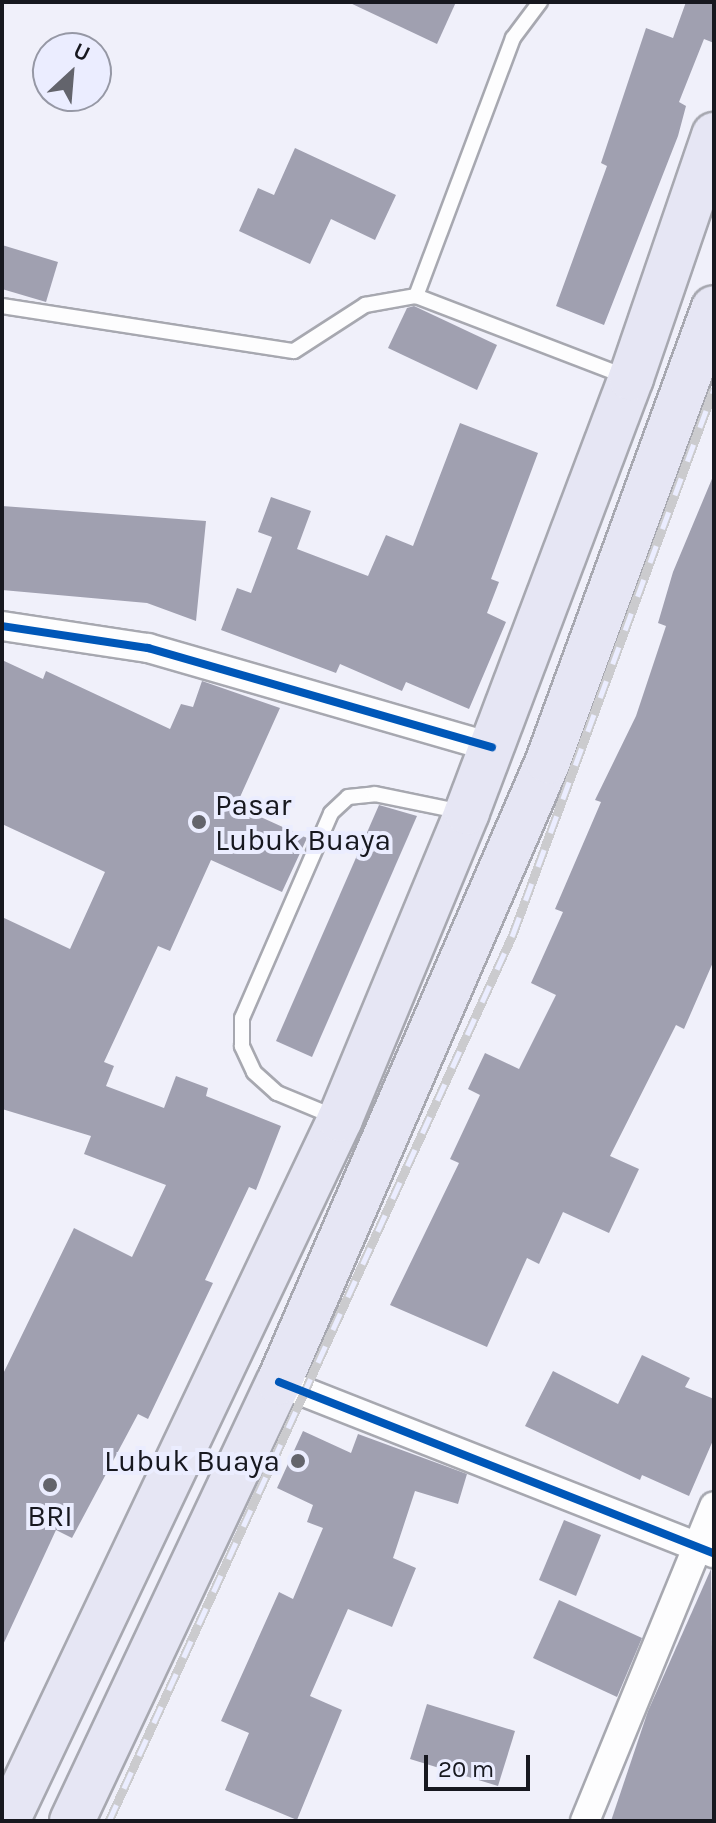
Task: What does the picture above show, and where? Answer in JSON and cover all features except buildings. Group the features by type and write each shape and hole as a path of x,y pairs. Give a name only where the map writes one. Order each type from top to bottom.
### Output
{"highway":[{"path":"7,1821 340,1119 492,747 631,378 714,135"},
{"path":"72,1821 279,1382 548,761 714,308"},
{"path":"43,1743 47,1760 63,1771 97,1768"}],"street":[{"path":"2,626 148,648 492,747"},
{"path":"279,1382 706,1550"},
{"path":"585,1821 706,1550 714,1506"}],"lane":[{"path":"416,296 513,38 540,2"},
{"path":"2,306 294,351 365,305 416,296 631,378"},
{"path":"340,1119 277,1093 254,1072 242,1046 242,1018 331,813 348,797 375,794 467,812"}],"railway":[{"path":"109,1821 513,934 714,389"}],"cycle path":[{"path":"2,626 148,648 492,747"},
{"path":"279,1382 714,1553"}],"place":[{"name":"Pasar Lubuk Buaya","path":"199,822"},
{"name":"Lubuk Buaya","path":"298,1461"},
{"name":"BRI","path":"50,1485"}]}
